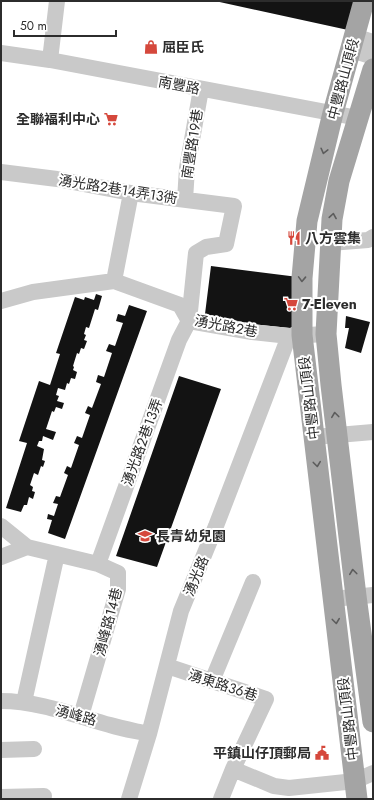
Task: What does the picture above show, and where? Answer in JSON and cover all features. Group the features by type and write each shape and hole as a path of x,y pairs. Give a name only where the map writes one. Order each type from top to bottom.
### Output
{"main road":[{"name":"中豐路山頂段","path":"362,784 334,599 314,437 296,335 307,221 333,114 359,43 364,1"},
{"name":"中豐路山頂段","path":"373,69 339,181 332,219 326,334 337,436 364,595 373,722"}],"street":[{"path":"50,60 57,1"},
{"path":"359,43 373,56"},
{"name":"南豐路","path":"1,53 50,60 358,118"},
{"name":"南豐路19巷","path":"185,200 187,168 201,89"},
{"name":"湧光路2巷14弄13衖","path":"1,172 57,179 131,193 234,206 226,244 206,247 196,253 189,320"},
{"path":"1,301 33,292 114,281 131,193"},
{"path":"330,243 368,240 373,237"},
{"name":"湧光路2巷","path":"114,281 180,304 189,320 252,332 296,335 326,334"},
{"name":"湧光路2巷13弄","path":"98,564 179,340 189,320"},
{"name":"湧光路","path":"129,799 149,734 181,611 296,335"},
{"path":"314,437 373,432"},
{"path":"1,526 27,547"},
{"path":"1,557 27,547"},
{"name":"湧峰路14巷","path":"27,547 98,564 118,573 118,589 81,716"},
{"path":"24,702 57,554"},
{"path":"212,681 253,582"},
{"path":"334,599 364,595"},
{"name":"湧東路36巷","path":"167,666 266,699 233,769 221,799"},
{"name":"湧峰路","path":"1,701 24,702 149,734"},
{"path":"1,750 34,749"},
{"path":"233,769 289,793 362,784"},
{"path":"1,797 44,796"}],"building":[{"path":"215,1 356,1 348,30"},
{"path":"211,266 298,277 296,325 290,328 252,324 205,314"},
{"path":"96,294 102,296 98,310 95,309 89,328 86,327 84,334 86,335 84,340 87,341 84,349 81,348 79,354 77,353 73,366 73,370 77,372 75,379 71,378 69,384 67,383 65,390 58,388 56,395 59,396 57,401 64,403 62,409 56,407 54,412 52,411 46,429 56,432 53,440 43,436 42,441 39,441 37,446 44,449 42,460 45,461 43,467 41,466 38,475 34,473 30,485 33,487 32,491 35,492 33,499 29,497 27,505 24,505 21,512 6,508 27,443 19,441 39,381 50,385 60,354 56,353 75,297 84,300 85,297 94,300"},
{"path":"129,305 147,311 65,539 48,533 52,520 47,519 48,514 54,516 58,504 53,503 56,496 60,497 68,475 64,473 67,466 71,468 79,445 74,443 77,436 82,438 90,415 85,413 88,406 92,408 101,384 96,382 98,375 104,377 112,353 106,351 109,344 115,346 123,323 116,321 118,314 125,316"},
{"path":"346,316 370,322 361,353 345,348 349,328 345,328"},
{"path":"179,376 221,389 157,567 116,556"}],"place":[{"name":"屈臣氏","path":"151,47"},
{"name":"全聯福利中心","path":"111,119"},
{"name":"八方雲集","path":"294,238"},
{"name":"7-Eleven","path":"291,304"},
{"name":"長青幼兒園","path":"145,536"},
{"name":"平鎮山仔頂郵局","path":"322,753"}]}
